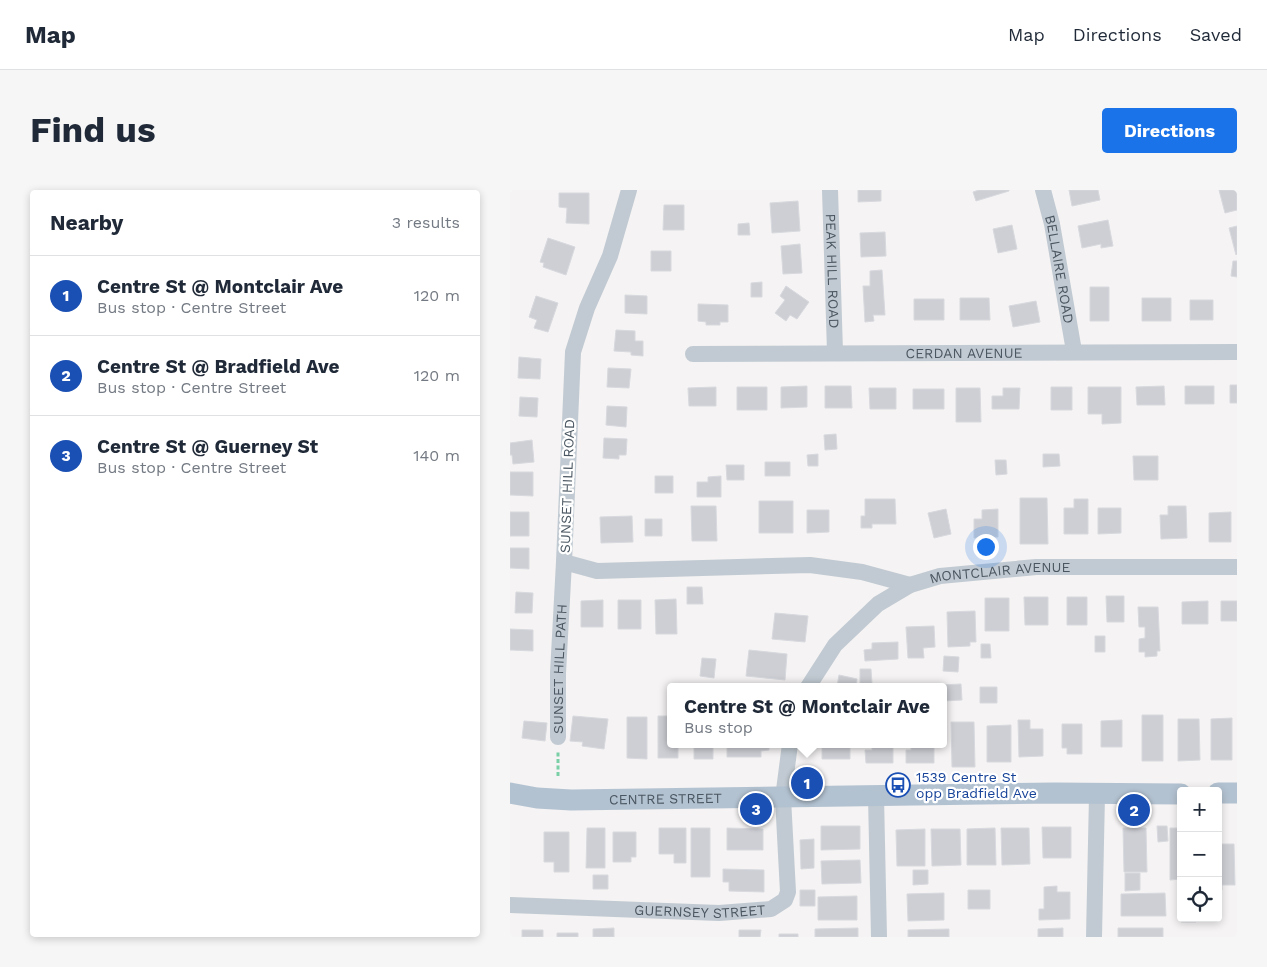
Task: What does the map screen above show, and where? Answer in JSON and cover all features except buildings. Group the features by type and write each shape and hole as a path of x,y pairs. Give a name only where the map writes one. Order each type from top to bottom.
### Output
{"main road":[{"name":"CENTRE STREET","path":"510,793 536,798 571,800 1054,793 1097,795 1177,794"},
{"path":"1222,793 1237,793"}],"street":[{"name":"SUNSET HILL ROAD","path":"629,190 610,256 587,308 573,352 564,562 597,570 810,565 862,572 910,585"},
{"name":"PEAK HILL ROAD","path":"830,190 836,352"},
{"name":"BELLAIRE ROAD","path":"1042,190 1052,224 1074,351"},
{"name":"CERDAN AVENUE","path":"693,354 1074,351 1237,352"},
{"name":"SUNSET HILL PATH","path":"558,737 558,673 564,562"},
{"name":"MONTCLAIR AVENUE","path":"810,683 834,644 878,604 910,585 940,576 1036,567 1237,567"},
{"path":"783,798 789,748"},
{"path":"1094,937 1097,795"},
{"path":"876,796 879,937"},
{"name":"GUERNSEY STREET","path":"510,904 719,914 771,909 785,900 788,892 783,798"}],"path":[{"name":"SUNSET HILL PATH","path":"558,737 558,776"}],"place":[{"name":"Centre St @ Montclair Ave","path":"807,783"},
{"name":"1539 Centre St opp Bradfield Ave","path":"898,785"},
{"name":"Centre St @ Guerney St","path":"756,809"},
{"name":"Centre St @ Bradfield Ave","path":"1134,810"}]}
